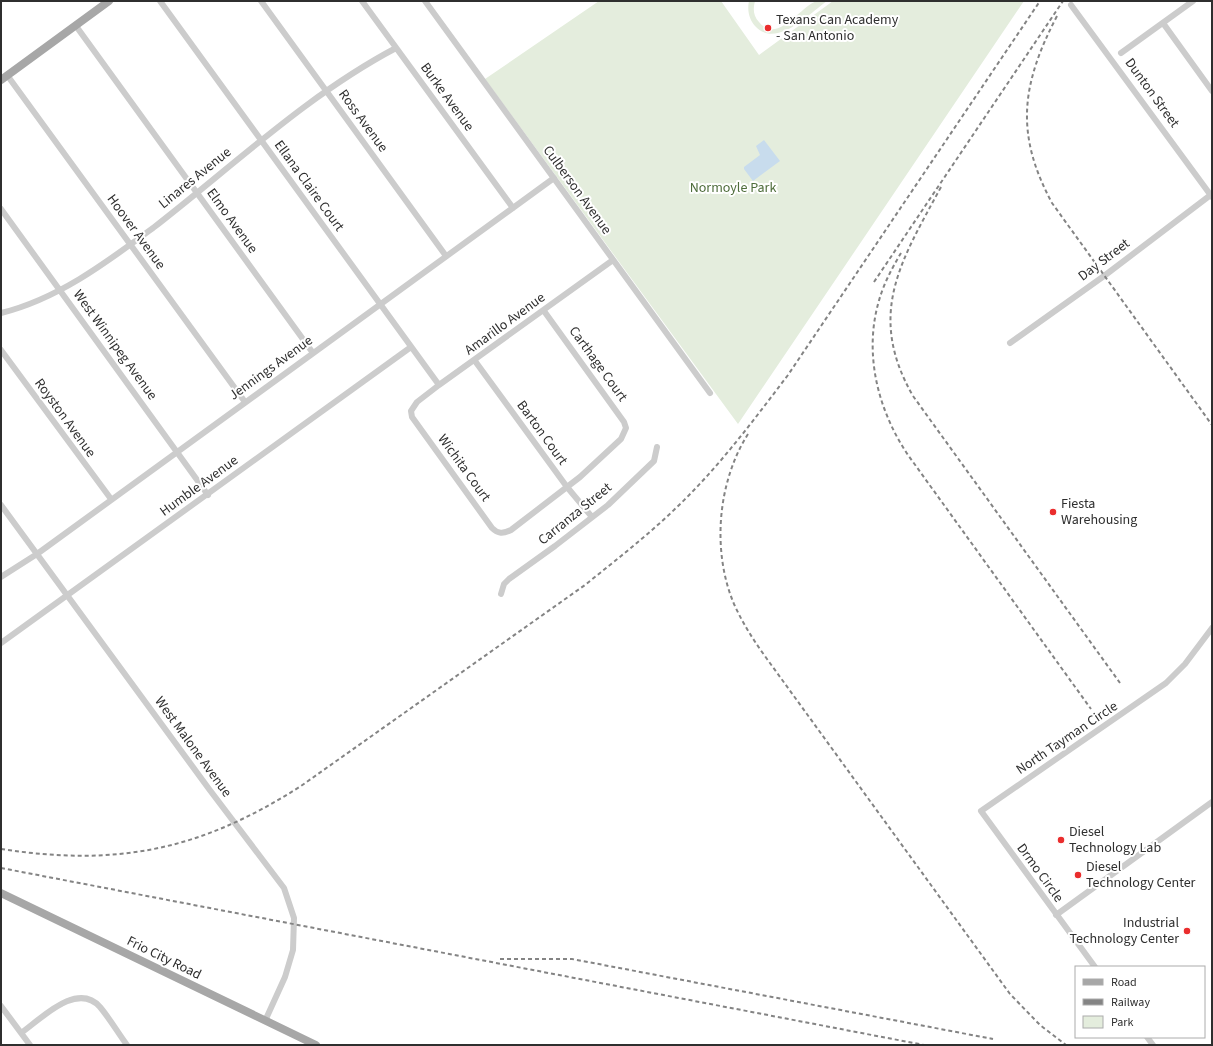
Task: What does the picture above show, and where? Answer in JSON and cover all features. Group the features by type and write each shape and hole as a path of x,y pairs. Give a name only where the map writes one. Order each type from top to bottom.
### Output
{"main road":[{"path":"4,77 109,1"},
{"name":"Frio City Road","path":"1,893 316,1045"}],"street":[{"name":"Ellana Claire Court","path":"160,1 439,385"},
{"name":"Ross Avenue","path":"261,1 446,256"},
{"name":"Burke Avenue","path":"362,1 513,208"},
{"name":"Culberson Avenue","path":"425,1 710,393"},
{"path":"1121,53 1193,1"},
{"name":"Dunton Street","path":"1071,5 1212,195"},
{"path":"1163,22 1212,91"},
{"name":"Elmo Avenue","path":"76,26 313,353"},
{"name":"Linares Avenue","path":"1,313 37,302 60,290 130,245 197,194 261,140 326,91 396,48"},
{"name":"Hoover Avenue","path":"4,77 245,402"},
{"name":"Jennings Avenue","path":"1,577 37,554 554,178"},
{"name":"Day Street","path":"1010,343 1104,276 1212,195"},
{"name":"West Winnipeg Avenue","path":"1,209 178,451 208,495"},
{"name":"Amarillo Avenue","path":"412,408 417,402 439,385 475,361 614,260"},
{"name":"Carthage Court","path":"544,311 624,422 624,434 580,477 567,487"},
{"name":"Humble Avenue","path":"1,643 411,347"},
{"name":"Royston Avenue","path":"1,350 111,499"},
{"name":"Barton Court","path":"475,361 567,487 592,517"},
{"name":"Wichita Court","path":"412,408 412,417 492,528 499,533 505,533 567,487"},
{"name":"Carranza Street","path":"501,594 504,584 509,579 592,517 654,461 657,447"},
{"name":"West Malone Avenue","path":"1,505 208,789 284,888 294,918 293,950 285,977 265,1021"},
{"name":"North Tayman Circle","path":"981,812 1166,683 1185,664 1212,628"},
{"path":"1056,915 1212,802"},
{"name":"Drmo Circle","path":"981,812 1094,966"},
{"path":"21,1033 65,1001 80,997 91,1000 99,1006 127,1045"},
{"path":"1,1006 30,1045"}],"green space":[{"name":"Normoyle Park","path":"599,1 721,1 759,55 833,1 1024,1 738,424 485,79"},
{"path":"749,1 755,1 754,12 759,22 766,28 774,29 789,22 810,4 818,1 827,1 793,27 773,34 764,32 756,27 749,15"}],"water":[{"path":"764,140 780,161 753,181 744,167 760,155 756,146"}],"railway":[{"path":"1,849 43,854 83,856 121,854 157,848 193,839 228,825 264,808 301,786 585,585 620,557 643,538 691,493 735,444 762,410 788,375 1040,1"},
{"path":"874,282 1063,1"},
{"path":"1057,16 1036,65 1030,87 1027,110 1028,132 1032,154 1040,178 1052,203 1212,425"},
{"path":"941,187 913,239 902,264 894,288 891,313 892,339 899,367 913,396 1120,683"},
{"path":"901,253 884,286 877,308 873,330 875,374 887,416 908,455 1091,709"},
{"path":"748,434 738,453 730,474 724,496 721,518 721,540 727,584 741,618 767,659 1010,994 1040,1025 1066,1045"},
{"path":"1,868 924,1045"},
{"path":"500,959 572,959 993,1039"}],"place":[{"name":"Texans Can Academy - San Antonio","path":"768,28"},
{"name":"Fiesta Warehousing","path":"1053,512"},
{"name":"Diesel Technology Lab","path":"1061,840"},
{"name":"Diesel Technology Center","path":"1078,875"},
{"name":"Industrial Technology Center","path":"1187,931"}]}
